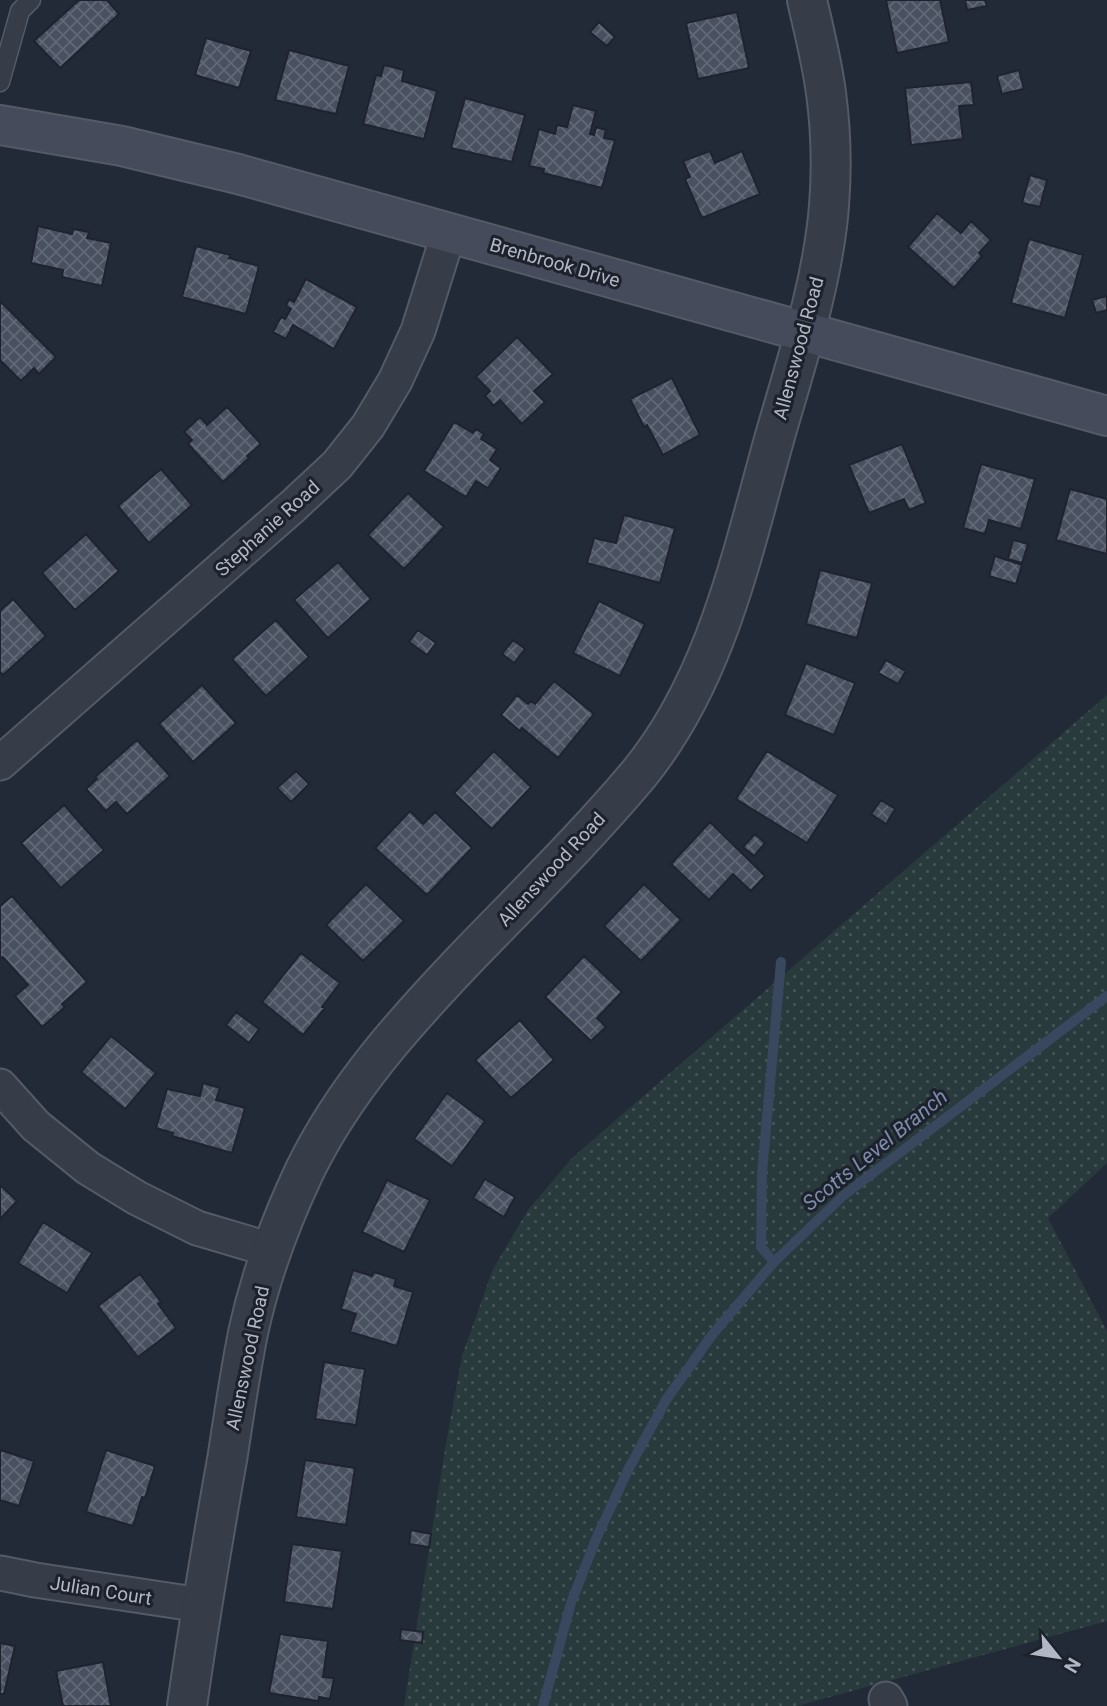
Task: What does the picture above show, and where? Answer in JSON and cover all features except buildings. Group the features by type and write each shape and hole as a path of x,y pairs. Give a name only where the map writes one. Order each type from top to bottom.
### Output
{"main road":[{"name":"Brenbrook Drive","path":"0,125 122,146 238,174 1107,416"}],"street":[{"name":"Allenswood Road","path":"187,1706 201,1605 249,1330 271,1250 305,1171 340,1108 381,1052 419,1007 592,827 641,771 674,725 702,670 724,612 805,333 829,208 831,153 826,90 807,0"},
{"name":"Stephanie Road","path":"0,763 337,465 368,426 395,381 418,331 449,232"},
{"path":"0,1086 46,1135 88,1168 137,1198 197,1228 271,1250"},
{"name":"Julian Court","path":"0,1573 201,1605"}],"lane":[{"path":"0,82 20,11 31,0"}],"shaded area":[{"path":"1107,695 1107,1163 1048,1218 1107,1331 1107,1621 797,1706 404,1706 462,1356 493,1269 528,1210 573,1157"}],"waterway":[{"path":"774,1262 761,1247 762,1173 781,962"},
{"name":"Scotts Level Branch","path":"543,1706 571,1603 596,1539 628,1470 666,1400 712,1335 774,1262 844,1195 1107,996"}]}
